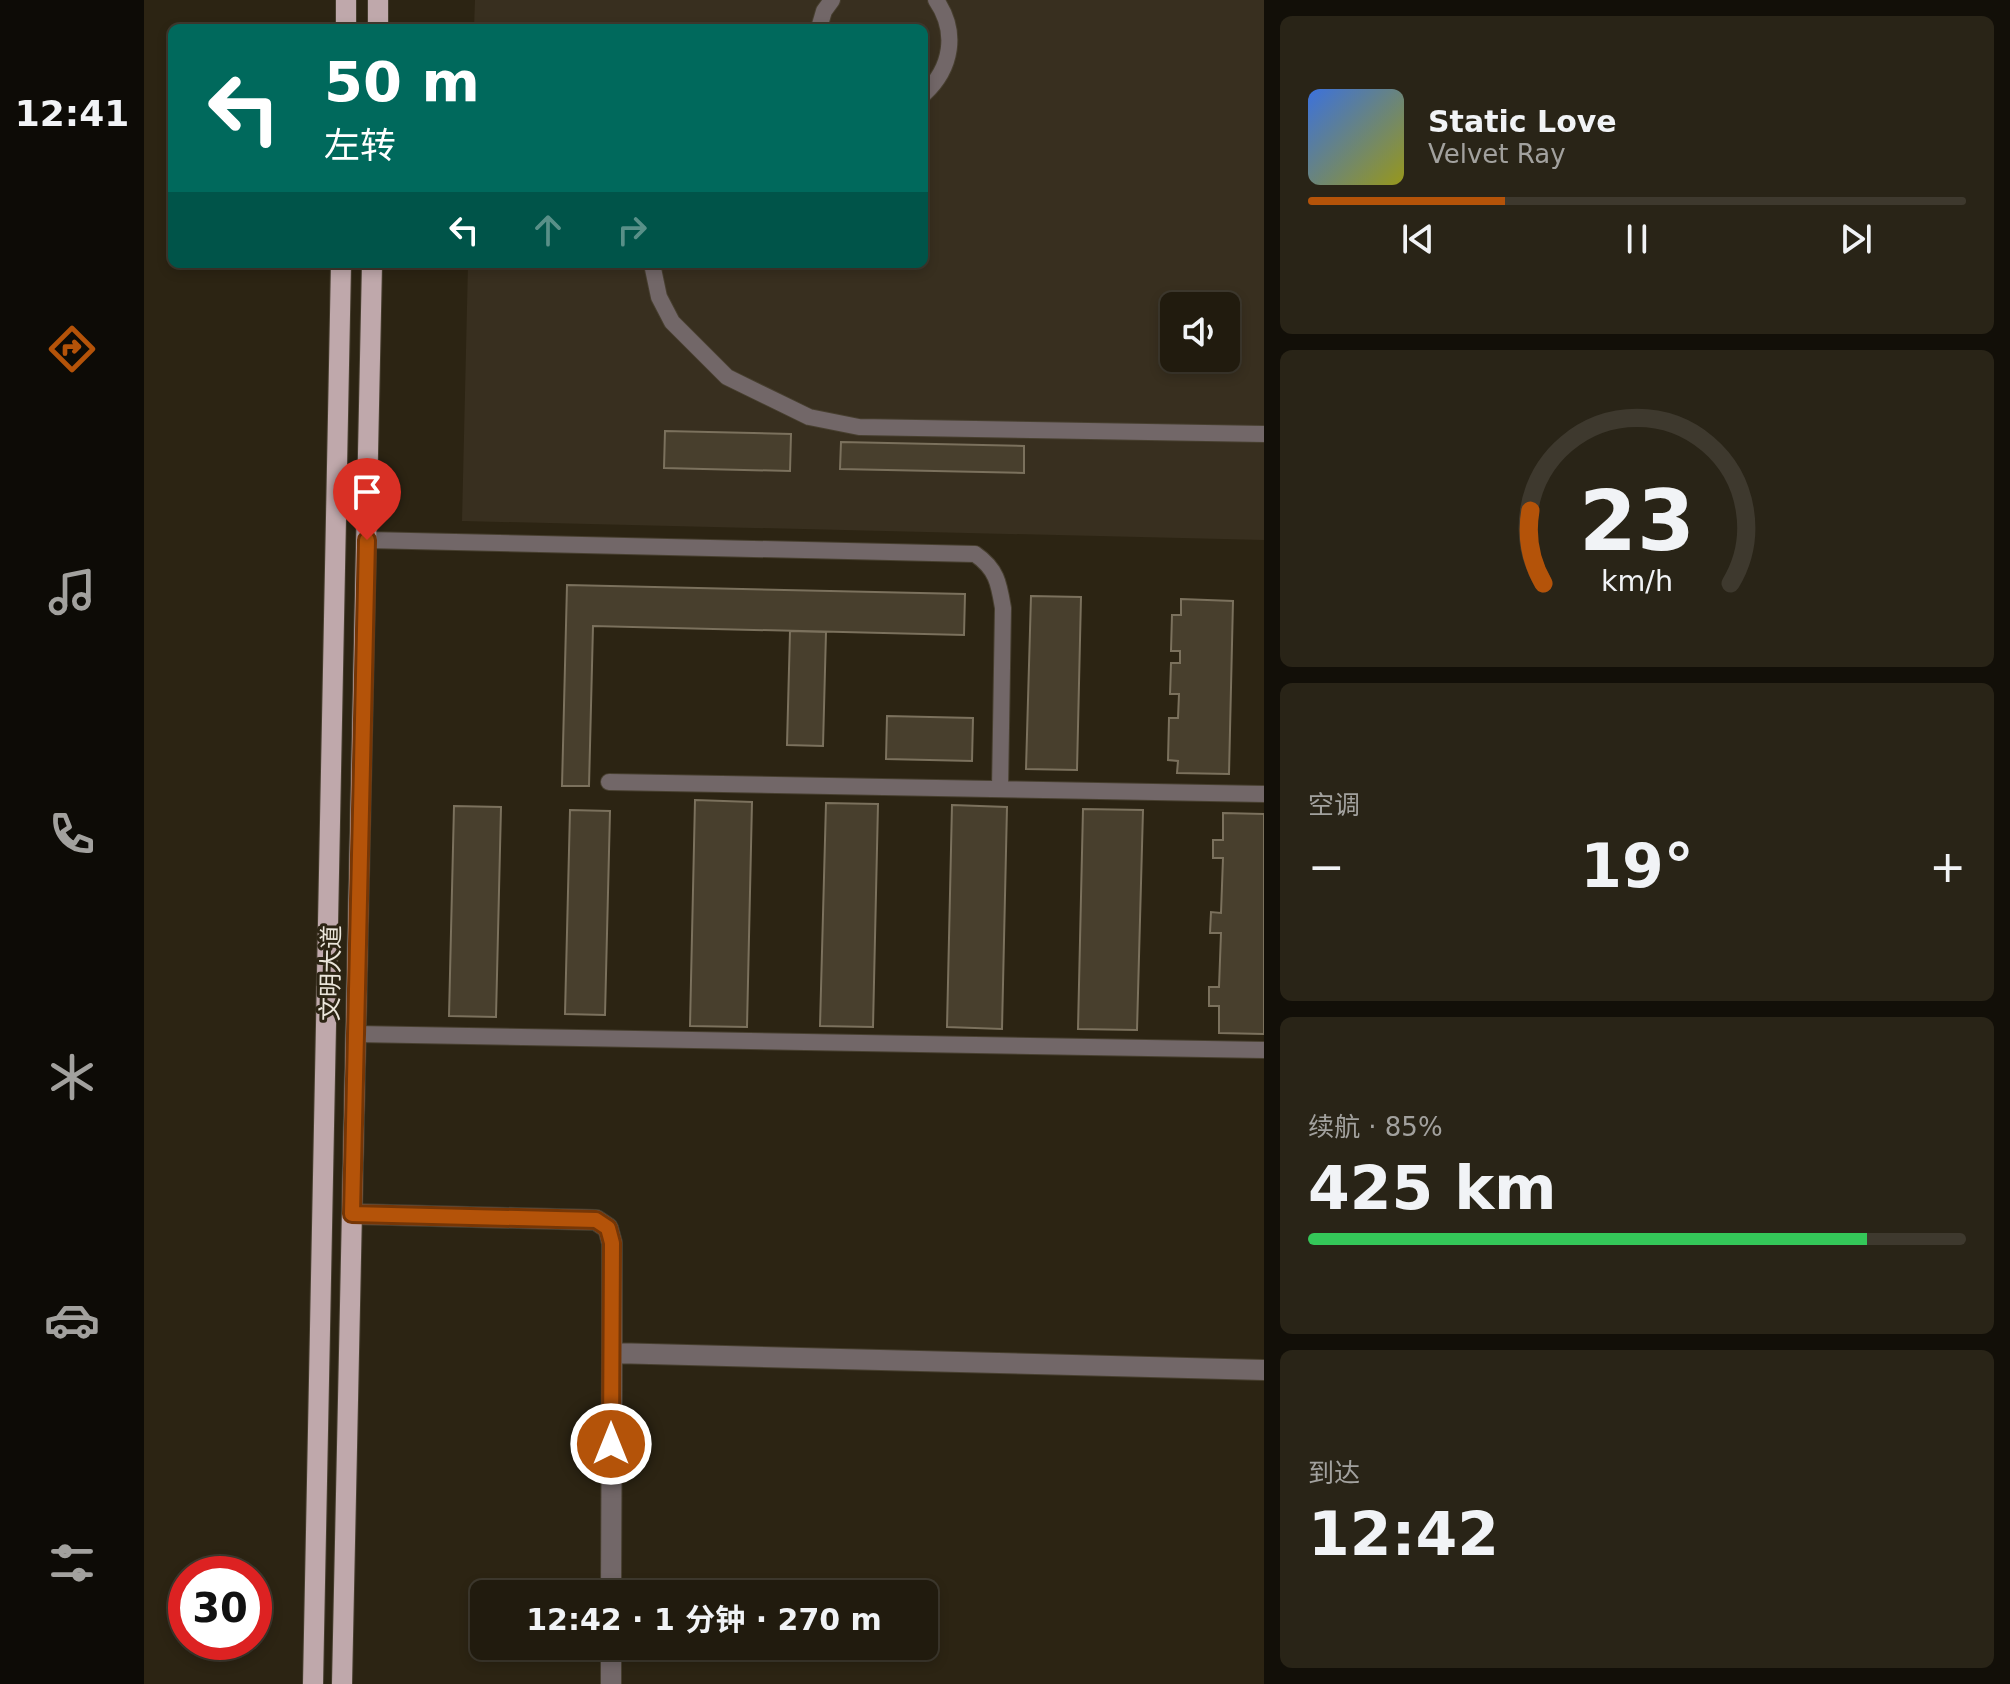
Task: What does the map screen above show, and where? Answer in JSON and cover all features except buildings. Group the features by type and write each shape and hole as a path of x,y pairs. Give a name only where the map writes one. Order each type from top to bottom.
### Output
{"main road":[{"path":"346,0 346,24"},
{"path":"378,0 378,24"},
{"name":"文明大道","path":"313,1684 341,268"},
{"name":"文明大道","path":"342,1684 372,268"}],"street":[{"path":"352,1214 596,1220 608,1228 612,1243 611,1580"},
{"path":"612,1353 1264,1370"},
{"path":"611,1660 611,1684"}],"lane":[{"path":"820,24 832,0"},
{"path":"928,90 936,82 949,54 948,24 936,0"},
{"path":"653,268 659,297 672,322 727,377 809,417 859,427 1264,434"},
{"path":"367,540 975,554 989,564 999,580 1003,608 1000,789"},
{"path":"609,782 1264,794"},
{"path":"356,1034 1264,1050"}],"shaded area":[{"path":"475,0 1264,0 1264,540 462,521 468,268 928,268 928,24 474,24"}],"route":[{"path":"367,540 352,1214 596,1220 608,1228 612,1243 611,1444"}]}
